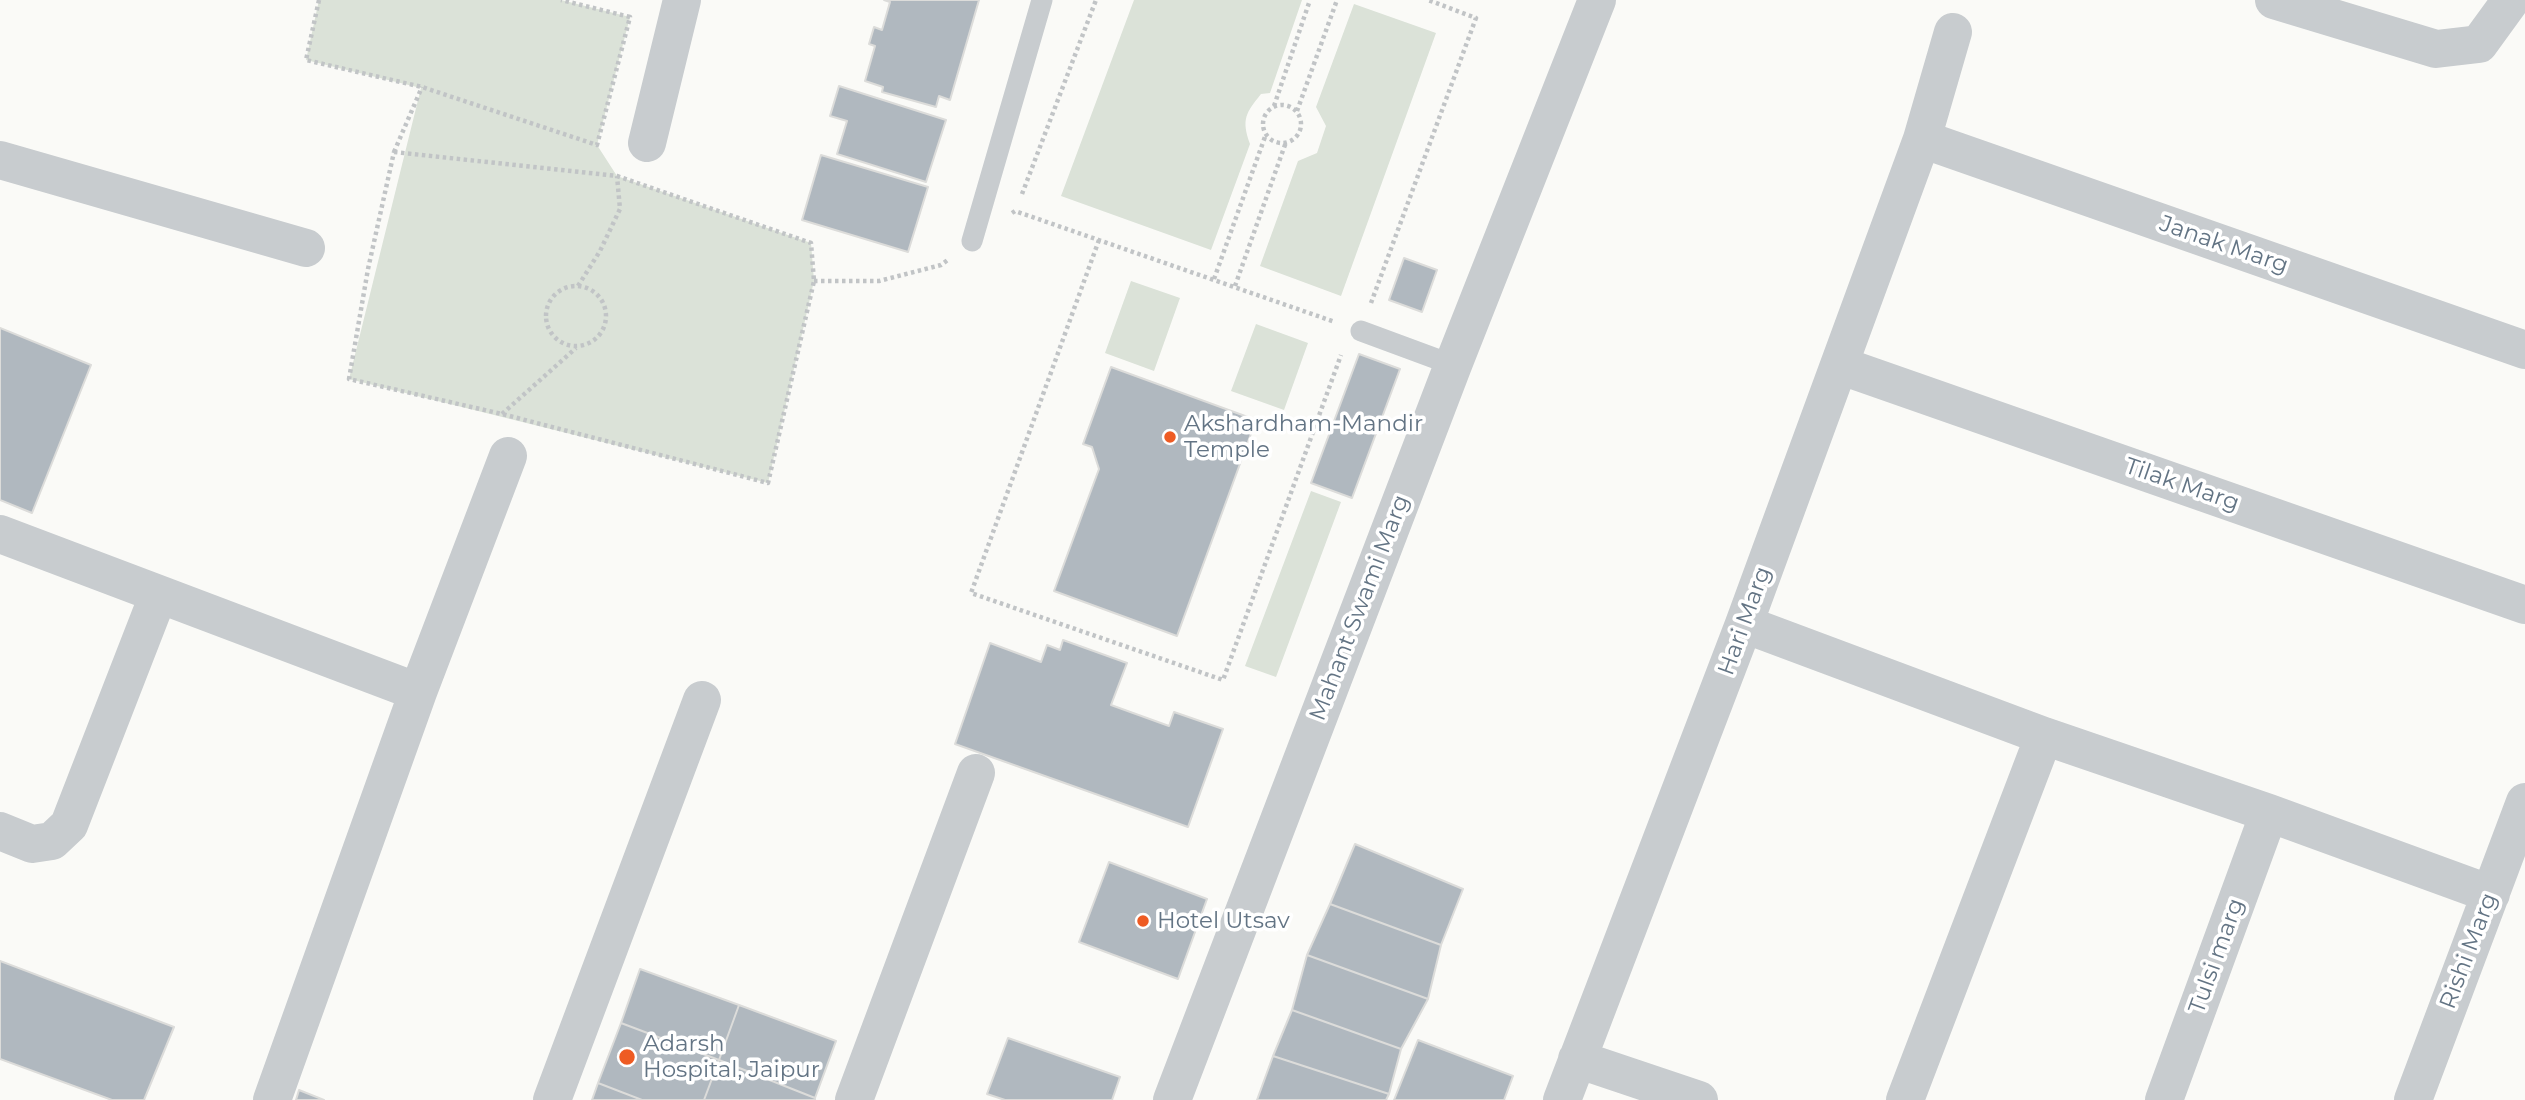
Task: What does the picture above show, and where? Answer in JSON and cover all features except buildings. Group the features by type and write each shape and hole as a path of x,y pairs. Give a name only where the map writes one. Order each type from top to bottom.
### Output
{"street":[{"path":"647,144 682,0"},
{"name":"Mahant Swami Marg","path":"1172,1100 1453,365 1597,0"},
{"path":"2274,0 2436,49 2479,44 2511,0"},
{"name":"Hari Marg","path":"1562,1100 1744,624 1922,139 1953,32"},
{"name":"Janak Marg","path":"1922,139 2525,350"},
{"path":"0,160 306,248"},
{"name":"Tilak Marg","path":"1839,365 2525,605"},
{"path":"272,1100 418,692 508,456"},
{"path":"0,534 158,596 418,692"},
{"path":"0,831 32,844 52,841 69,825 158,596"},
{"path":"1744,624 2044,736 2269,813 2491,894"},
{"path":"552,1100 702,700"},
{"path":"1905,1100 2044,736"},
{"path":"854,1100 976,773"},
{"name":"Rishi Marg","path":"2413,1100 2525,802"},
{"name":"Tulsi marg","path":"2164,1100 2269,813"},
{"path":"1577,1059 1699,1100"}],"lane":[{"path":"972,241 1042,0"},
{"path":"1356,329 1453,365"}],"path":[{"path":"318,0 306,60 422,87 597,145 630,17 561,0"},
{"path":"814,281 879,281 941,265 1015,211 1096,0"},
{"path":"1273,107 1310,0"},
{"path":"1297,111 1337,0"},
{"path":"1099,240 971,593 1223,680 1476,18 1428,0"},
{"path":"394,152 617,176 811,243 814,281 768,483 502,414 349,379 368,268 394,152 422,87"},
{"path":"1214,279 1266,134 1263,121 1273,107 1286,105 1297,111 1301,129 1294,140 1276,142 1266,134"},
{"path":"1235,286 1286,142"},
{"path":"578,286 600,251 620,209 617,176"},
{"path":"1015,211 1356,329"},
{"path":"578,286 597,294 607,312 602,333 586,345 576,347 567,345 551,334 546,316 548,306 559,291 578,286"},
{"path":"502,414 576,347"}],"shaded area":[{"path":"319,0 561,0 630,17 597,145 617,176 811,243 814,281 768,483 349,379 421,88 306,60"},
{"path":"1134,0 1302,0 1270,93 1261,94 1246,117 1250,144 1211,250 1061,196"},
{"path":"1354,4 1436,33 1341,296 1260,266 1298,161 1317,153 1326,126 1316,107"},
{"path":"1131,281 1180,298 1154,371 1105,353"},
{"path":"1256,324 1308,343 1284,410 1231,391"},
{"path":"1311,491 1341,502 1276,677 1245,666"}],"place":[{"name":"Akshardham-Mandir Temple","path":"1170,437"},
{"name":"Hotel Utsav","path":"1143,921"},
{"name":"Adarsh Hospital, Jaipur","path":"627,1057"}]}
